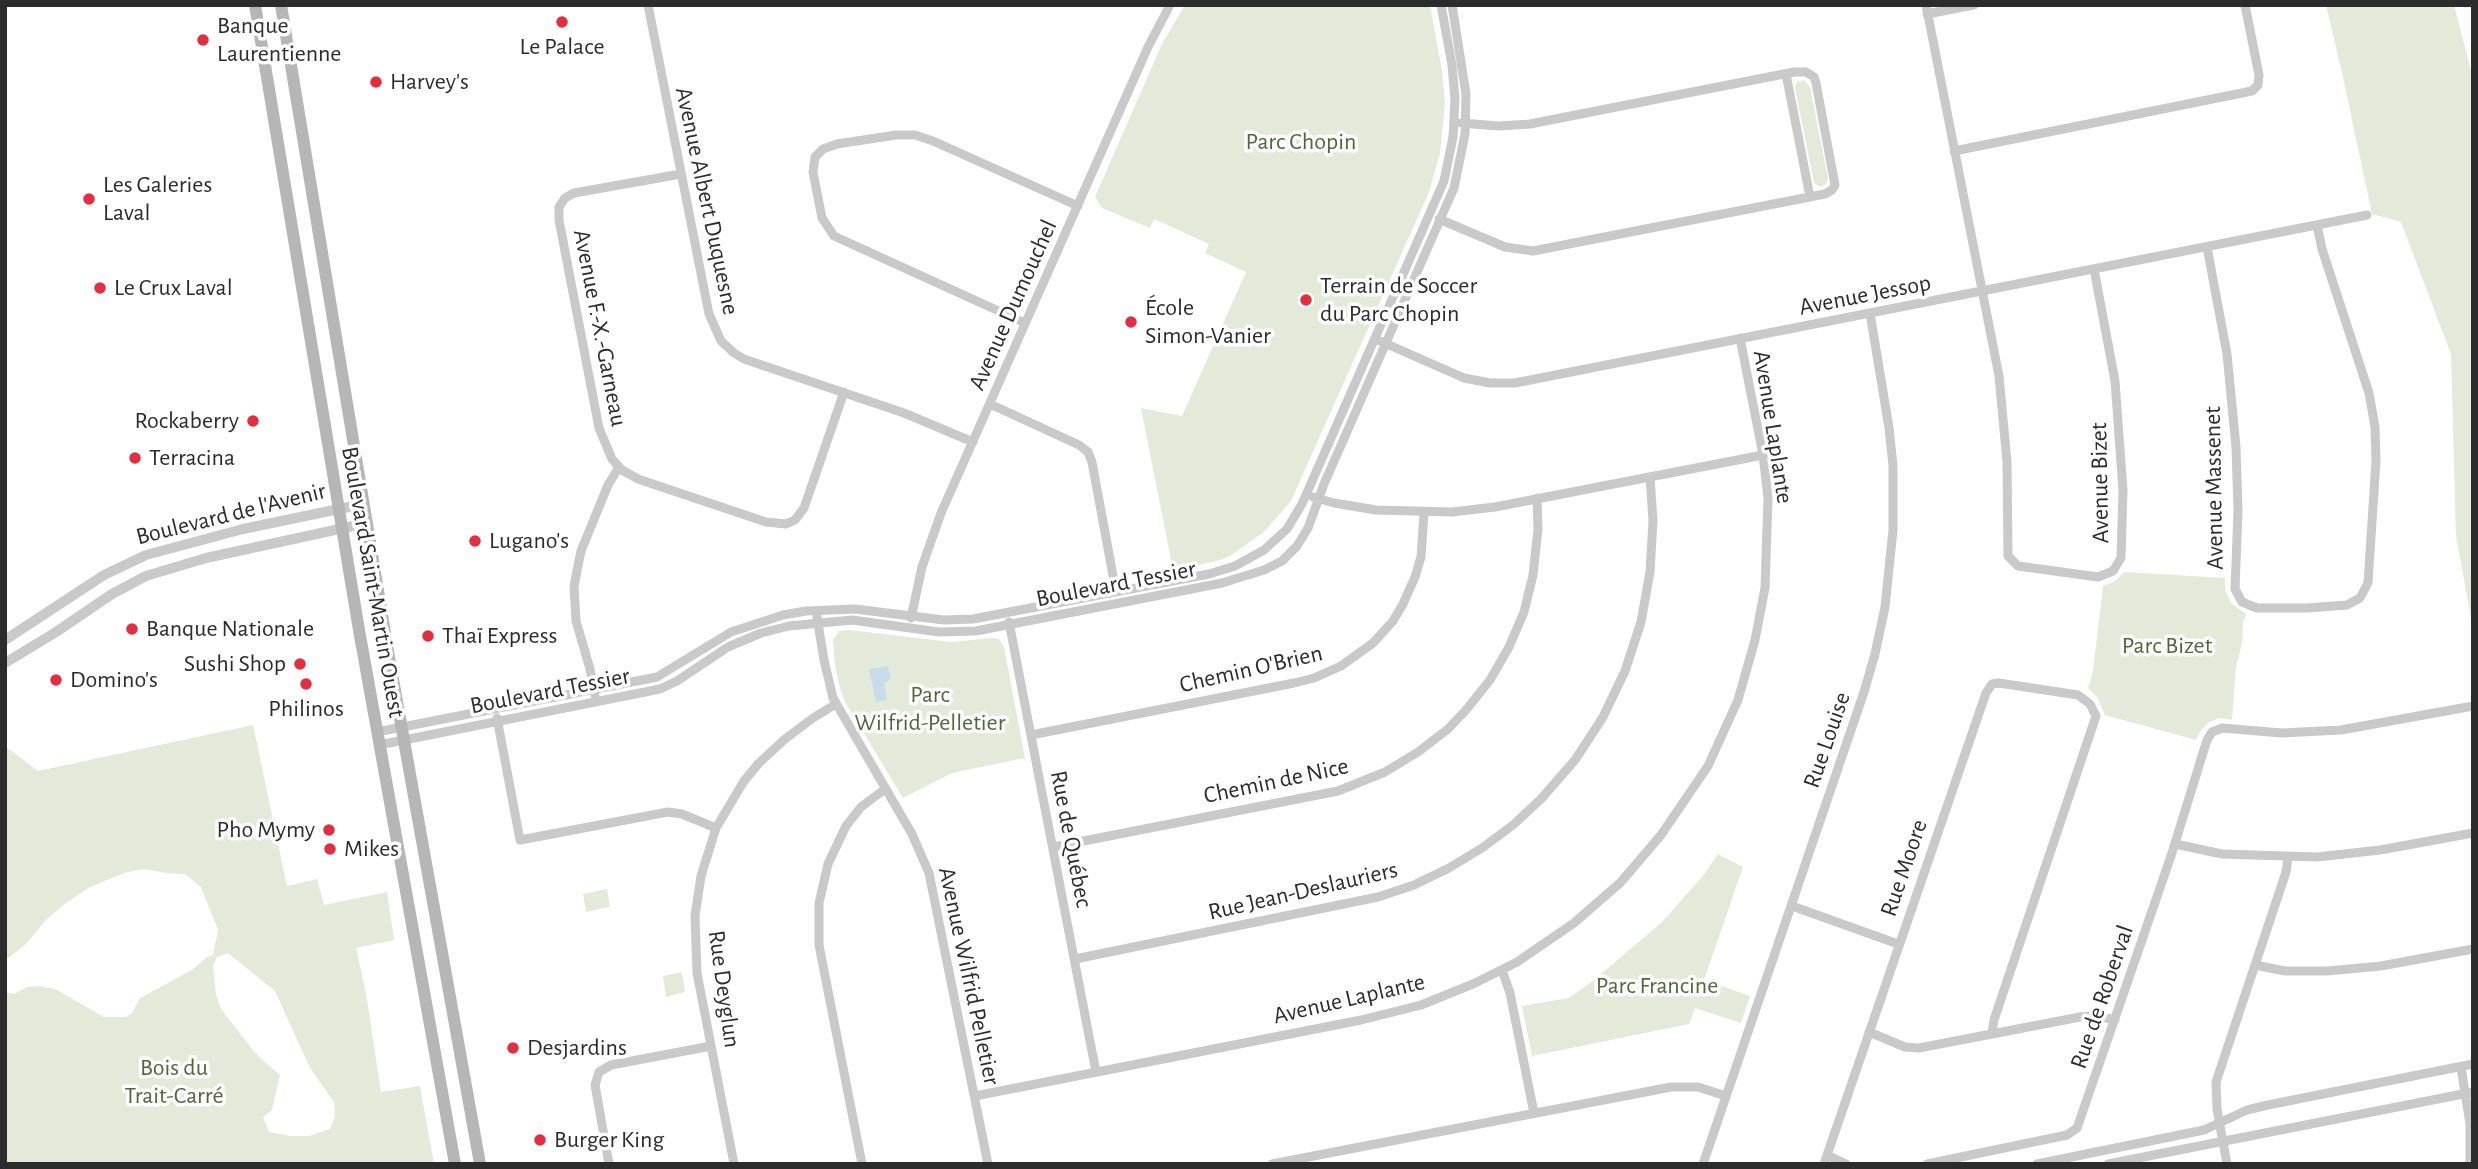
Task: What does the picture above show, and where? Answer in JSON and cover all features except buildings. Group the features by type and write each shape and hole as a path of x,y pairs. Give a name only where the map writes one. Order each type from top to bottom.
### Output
{"main road":[{"name":"Boulevard Saint-Martin Ouest","path":"255,5 378,739 455,1164"},
{"name":"Boulevard Saint-Martin Ouest","path":"281,5 363,503 480,1164"}],"street":[{"name":"Avenue Albert Duquesne","path":"648,5 709,314 721,341 744,359 930,423 973,442"},
{"name":"Avenue Dumouchel","path":"910,627 918,579 937,524 1170,5"},
{"path":"1974,5 1926,10 1983,293"},
{"path":"1954,151 2252,92 2258,85 2259,75 2245,5"},
{"name":"Boulevard Tessier","path":"378,739 497,721 595,696 663,675 712,642 751,624 786,615 866,609 963,620 1209,574 1230,568 1264,550 1282,535 1307,494 1431,215 1447,171 1454,122 1446,6"},
{"name":"Boulevard Tessier","path":"403,734 495,709 666,687 739,642 772,630 818,622 852,620 957,632 1009,625 1222,583 1264,570 1282,561 1297,546 1308,528 1385,343 1441,220 1460,167 1465,123 1464,71 1446,6"},
{"path":"1431,215 1505,247 1527,251 1810,197 1830,192 1835,182 1816,83 1814,77 1806,72 1530,124 1499,126 1454,122"},
{"path":"1786,74 1810,197"},
{"path":"1025,323 834,236 822,218 813,172 815,157 823,149 837,144 896,135 915,135 1078,205"},
{"name":"Avenue F.-X.-Garneau","path":"619,467 608,452 599,428 558,210 562,200 571,194 681,173"},
{"name":"Avenue Jessop","path":"1376,339 1464,378 1499,384 1526,381 1983,293 2367,215"},
{"name":"Avenue Massenet","path":"2207,247 2227,354 2236,447 2238,511 2235,589 2242,602 2257,608 2345,605 2360,598 2368,583 2376,438 2369,393 2317,225"},
{"name":"Avenue Bizet","path":"1983,293 1999,376 2006,432 2008,556 2018,566 2102,576 2113,571 2121,558 2123,475 2116,389 2094,269"},
{"name":"Rue Louise","path":"1703,1164 1869,676 1889,584 1893,530 1893,466 1870,313"},
{"name":"Avenue Laplante","path":"975,1096 1399,1011 1444,996 1502,970 1574,923 1621,882 1671,822 1701,779 1715,753 1742,687 1762,605 1768,513 1763,455 1740,338"},
{"path":"595,696 576,621 573,603 575,577 581,551 601,500 619,467 638,478 766,522 782,525 791,523 804,508 844,392"},
{"path":"990,404 1079,445 1088,452 1116,592"},
{"path":"1307,494 1318,499 1376,510 1424,513 1480,509 1763,455"},
{"name":"Rue Jean-Deslauriers","path":"1075,959 1378,898 1449,868 1513,825 1541,799 1575,760 1603,717 1625,671 1638,635 1649,585 1653,534 1650,477"},
{"name":"Chemin de Nice","path":"1053,847 1338,791 1385,772 1429,745 1457,720 1482,691 1514,636 1533,575 1538,529 1537,498"},
{"name":"Boulevard de l'Avenir","path":"5,640 104,575 146,555 198,539 363,503"},
{"name":"Chemin O'Brien","path":"1031,735 1294,683 1314,678 1341,666 1373,643 1404,604 1416,577 1421,557 1424,513"},
{"name":"Boulevard de l'Avenir","path":"5,663 112,594 146,576 206,558 367,523"},
{"name":"Avenue Wilfrid Pelletier","path":"817,611 828,682 836,704 918,844 933,883 988,1164"},
{"name":"Rue de Québec","path":"1007,613 1096,1072"},
{"name":"Rue Moore","path":"1825,1159 1989,688 1993,684 2002,683 2081,697 2090,704 2096,716 1992,1033"},
{"name":"Rue Deyglun","path":"734,1164 697,973 695,929 701,876 716,828 737,791 759,763 801,727 836,704"},
{"name":"Rue de Roberval","path":"1927,1164 2073,1133 2115,1020 2207,740 2213,732 2221,728 2281,733 2329,731 2365,727 2473,706"},
{"path":"495,709 520,840 668,812 682,814 716,828"},
{"path":"862,1164 819,945 819,903 828,864 846,826 861,807 885,789"},
{"path":"2175,844 2222,854 2288,858 2367,852 2473,833"},
{"path":"2227,1164 2215,1093 2217,1075 2286,872 2288,858"},
{"path":"1791,905 1898,944"},
{"path":"2255,965 2284,971 2345,970 2473,949"},
{"path":"1502,970 1510,993 1534,1113"},
{"path":"1869,1032 1914,1048 2086,1016 2115,1020"},
{"path":"609,1164 595,1089 599,1072 611,1065 711,1046"},
{"path":"2037,1164 2204,1130 2258,1107 2473,1064"},
{"path":"2461,1067 2469,1093 2470,1164"},
{"path":"1272,1164 1671,1087 1698,1087 1726,1096"},
{"path":"2108,1164 2469,1093"},
{"path":"1825,1159 1846,1164"}],"green space":[{"name":"Parc Chopin","path":"1185,5 1430,5 1445,103 1440,153 1429,192 1291,501 1264,532 1230,556 1173,570 1141,408 1182,416 1246,272 1205,253 1209,244 1154,219 1150,228 1102,208 1095,197 1162,44"},
{"path":"2326,5 2454,5 2473,78 2473,629 2456,536 2451,354 2401,222 2372,214"},
{"path":"1804,80 1810,87 1828,178 1826,184 1820,187 1814,183 1795,88 1797,82"},
{"name":"Parc Bizet","path":"2124,572 2225,578 2225,590 2231,603 2246,614 2236,668 2232,720 2220,718 2209,722 2196,740 2105,715 2097,697 2088,688 2093,671 2103,586 2115,581"},
{"name":"Parc Wilfrid-Pelletier","path":"839,631 951,642 999,639 1004,647 1025,758 952,773 903,798 845,702 840,688 833,640"},
{"name":"Bois du Trait-Carré","path":"253,725 287,886 317,879 324,905 387,892 394,940 356,948 366,993 381,1092 420,1086 434,1164 5,1164 5,992 14,994 27,987 39,986 55,989 104,1017 125,1017 132,1013 140,998 192,970 213,955 218,930 201,887 185,874 144,869 124,873 90,887 63,905 26,944 5,958 5,746 38,771","holes":["228,953 275,991 310,1068 334,1102 335,1116 330,1129 309,1136 269,1132 263,1117 272,1110 280,1075 259,1057 221,1009 216,995 213,965 217,957"]},
{"name":"Parc Francine","path":"1718,854 1743,867 1704,980 1750,996 1741,1023 1695,1008 1689,1024 1532,1056 1522,1006 1569,998 1594,980 1662,922 1702,877"},
{"path":"607,889 610,907 586,912 583,894"},
{"path":"682,972 685,992 666,997 663,976"}],"water":[{"path":"888,666 891,679 884,683 887,700 876,702 869,669"}],"place":[{"name":"Le Palace","path":"562,22"},
{"name":"Banque Laurentienne","path":"203,40"},
{"name":"Harvey's","path":"376,82"},
{"name":"Les Galeries Laval","path":"89,199"},
{"name":"Le Crux Laval","path":"100,288"},
{"name":"Terrain de Soccer du Parc Chopin","path":"1306,300"},
{"name":"École Simon-Vanier","path":"1131,322"},
{"name":"Rockaberry","path":"253,421"},
{"name":"Terracina","path":"135,458"},
{"name":"Lugano's","path":"475,541"},
{"name":"Banque Nationale","path":"132,629"},
{"name":"Thaï Express","path":"428,636"},
{"name":"Sushi Shop","path":"300,664"},
{"name":"Domino's","path":"56,680"},
{"name":"Philinos","path":"306,684"},
{"name":"Pho Mymy","path":"329,830"},
{"name":"Mikes","path":"330,849"},
{"name":"Desjardins","path":"513,1048"},
{"name":"Burger King","path":"540,1140"}]}
